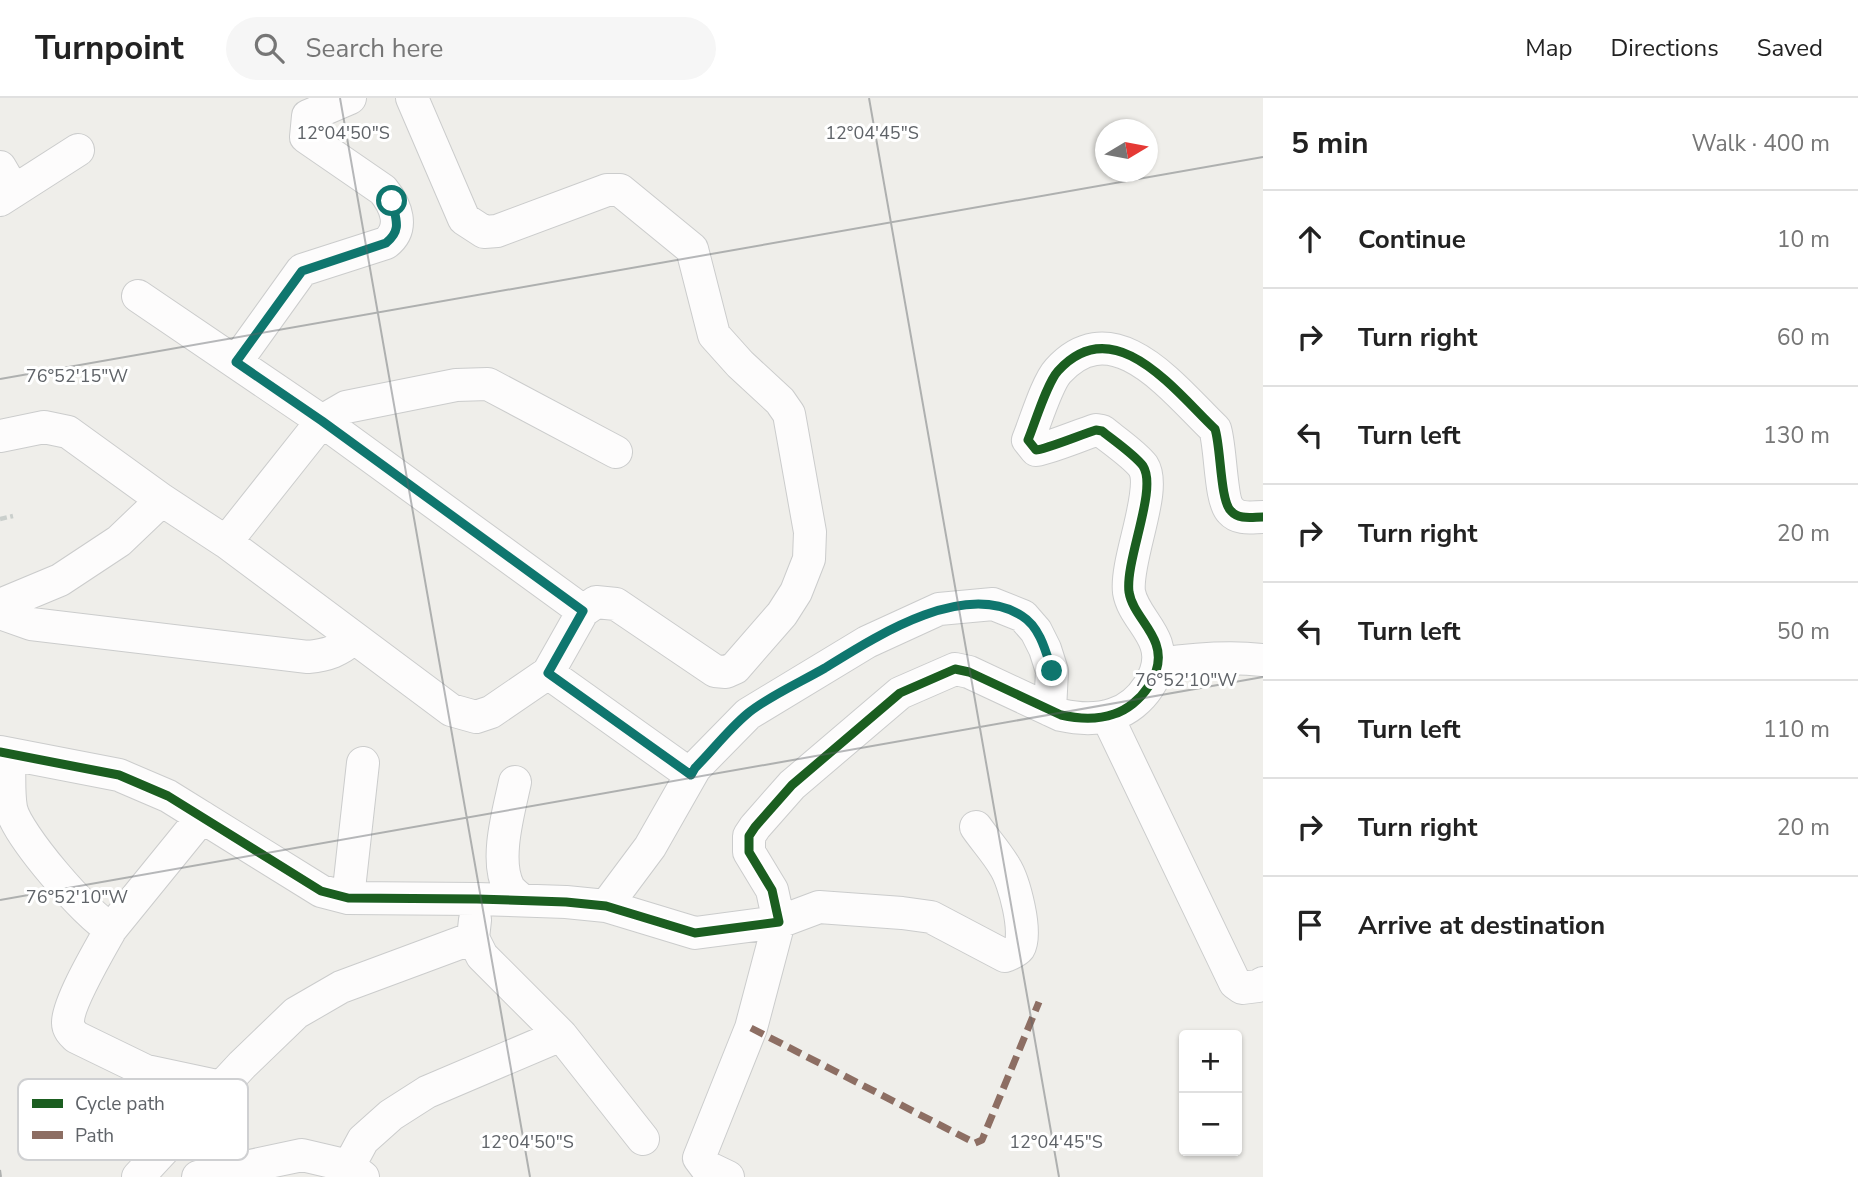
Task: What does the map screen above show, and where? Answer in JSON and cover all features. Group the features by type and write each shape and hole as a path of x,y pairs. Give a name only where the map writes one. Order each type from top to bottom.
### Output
{"street":[{"path":"236,362 302,271 386,243 394,236 397,225 392,201 383,190 306,137 308,116 350,98"},
{"path":"0,436 44,427 68,432 226,542 451,710 476,717 491,712 548,673 583,611 596,602 616,604 715,671 726,672 735,668 782,614 796,592 809,559 810,532 789,414 780,401 740,364 714,335 692,249 620,190 607,190 497,231 484,232 464,219 412,98"},
{"path":"5,186 78,150"},
{"path":"138,296 322,421 583,611"},
{"path":"728,1177 705,1166 699,1157 751,1028 779,922 772,890 749,852 749,836 792,785 901,693 955,669 969,672 1050,710 1075,718 1118,713 1152,684 1159,664 1156,644 1129,592 1135,546 1148,485 1143,466 1102,431 1096,430 1052,444 1043,450 1030,446 1027,440 1056,373 1077,354 1099,348 1123,350 1145,362 1215,429 1226,503 1231,512 1243,517 1263,517"},
{"path":"226,542 322,421 346,407 456,385 488,384 617,452"},
{"path":"0,605 70,573 119,541 162,500"},
{"path":"606,906 650,846 695,768 748,714 867,642 939,609 992,604 1023,616 1036,631 1052,671 1050,710"},
{"path":"0,613 31,624 308,657 328,655 340,650 354,638"},
{"path":"1159,664 1241,657 1263,660"},
{"path":"548,673 691,775"},
{"path":"1107,716 1235,983 1242,988 1263,983"},
{"path":"111,929 93,917 10,832 11,808 5,753 119,775 168,796 321,891 348,898 522,900 606,906 695,933 779,922 819,907 902,913 931,917 1005,956 1019,948 1022,936 1017,904 1006,869 976,827"},
{"path":"348,898 363,763"},
{"path":"515,782 504,837 505,869 509,888 522,900"},
{"path":"184,1079 146,1071 76,1037 69,1029 68,1021 82,983 111,929 202,817"},
{"path":"477,899 473,938 482,956 561,1035 643,1139"},
{"path":"229,1079 296,1013 341,987 473,938"},
{"path":"198,1177 302,1155 356,1171 363,1140 391,1115 427,1092 561,1035"},
{"path":"138,1177 154,1160"}],"path":[{"path":"0,519 13,516"}],"marked path":[{"path":"751,1028 975,1143 982,1140 1039,1002"}],"cycle path":[{"path":"0,752 119,775 168,796 321,891 348,898 477,899 606,906 695,933 779,922 772,890 749,852 749,836 792,785 900,693 955,669 969,672 1061,715 1095,718 1114,714 1133,704 1154,676 1158,655 1156,644 1129,592 1129,578 1144,508 1147,477 1143,466 1102,431 1096,430 1036,450 1028,440 1058,371 1079,354 1101,349 1122,352 1142,362 1163,378 1215,429 1225,496 1231,511 1242,517 1263,517"}],"route":[{"path":"392,201 397,225 394,236 386,243 302,271 236,362 322,421 583,611 548,673 691,775 748,714 867,642 939,609 992,604 1023,616 1036,631 1052,671"}]}
